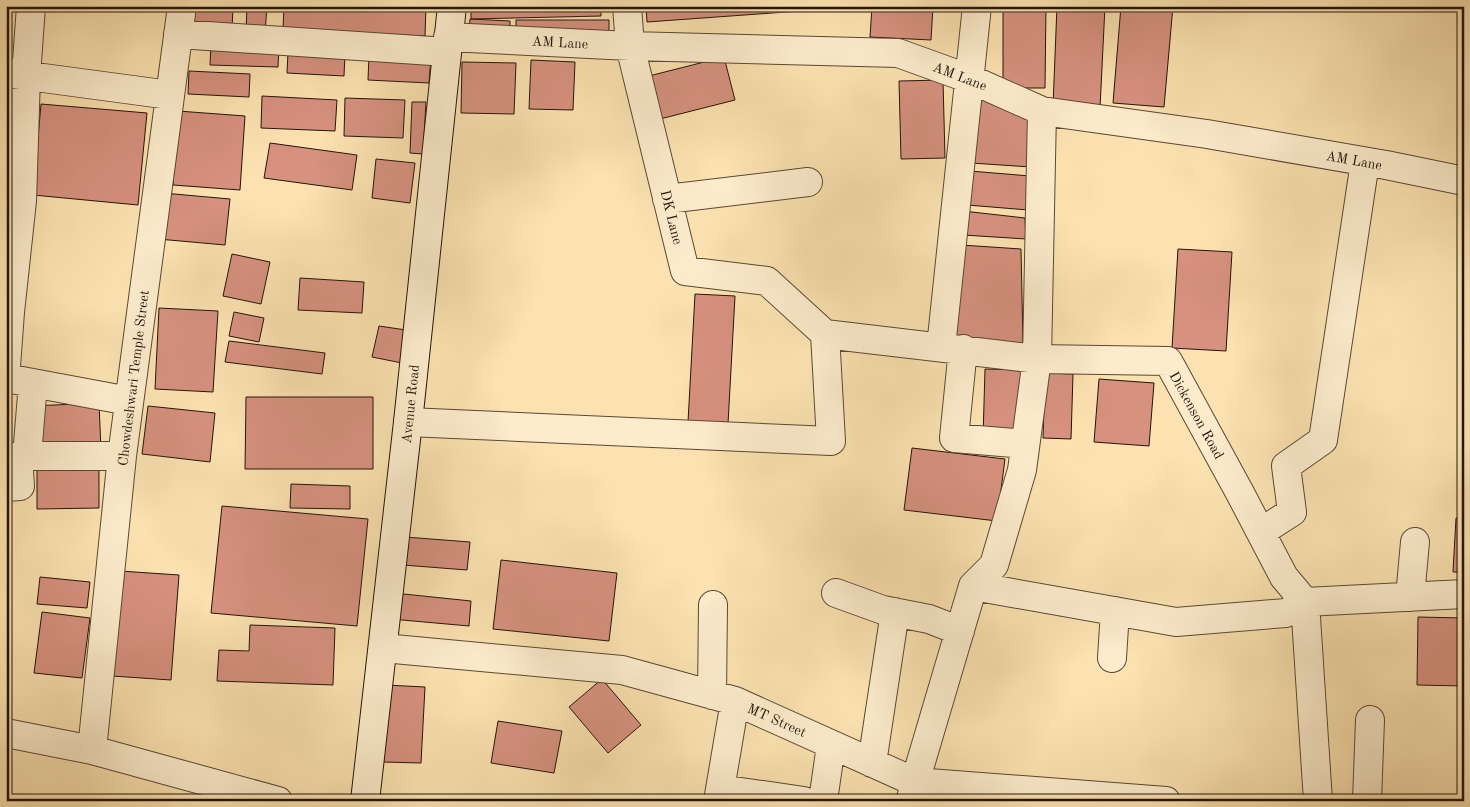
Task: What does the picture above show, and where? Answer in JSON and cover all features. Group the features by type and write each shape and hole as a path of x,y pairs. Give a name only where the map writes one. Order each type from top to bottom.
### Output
{"street":[{"path":"6,367 22,201 16,74 31,6"},
{"name":"Chowdeshwari Temple Street","path":"92,750 122,456 182,6"},
{"name":"Avenue Road","path":"365,801 408,422 452,6"},
{"name":"DK Lane","path":"627,6 630,46 685,271 766,281 825,334"},
{"path":"977,6 970,79 952,348 954,438 1025,444"},
{"name":"AM Lane","path":"178,34 448,45 630,46 898,53 970,79 1042,110 1207,134 1464,180"},
{"path":"16,74 170,95"},
{"path":"913,792 973,586 994,565 1022,470 1037,359 1042,110"},
{"path":"1261,532 1292,512 1286,466 1323,440 1364,162"},
{"path":"667,198 808,182"},
{"path":"408,422 831,441 825,334"},
{"name":"Dickenson Road","path":"825,334 1037,359 1168,362 1284,577 1305,602"},
{"path":"6,378 129,401"},
{"path":"27,456 33,383"},
{"path":"6,487 20,486 18,456 122,456"},
{"path":"1410,597 1415,542"},
{"path":"973,586 1176,622 1286,613 1305,602 1464,594"},
{"path":"836,594 883,610 930,619 960,630"},
{"path":"1305,602 1318,801"},
{"path":"712,605 723,698 719,795 804,801"},
{"path":"1112,658 1116,611"},
{"path":"872,763 895,612"},
{"name":"MT Street","path":"383,648 622,670 723,698 872,763 913,792 1166,801"},
{"path":"1366,801 1370,720"},
{"path":"6,734 92,750 278,801"},
{"path":"823,801 831,745"}],"building":[{"path":"191,6 233,6 232,30 190,28"},
{"path":"247,6 267,6 265,33 246,32"},
{"path":"284,6 426,6 425,36 283,30"},
{"path":"471,6 601,6 601,16 471,19"},
{"path":"646,6 842,6 842,8 647,22"},
{"path":"872,6 933,6 931,40 870,37"},
{"path":"1003,6 1046,6 1045,88 1003,88"},
{"path":"1057,6 1105,6 1100,108 1053,106"},
{"path":"1121,6 1173,6 1164,107 1113,103"},
{"path":"470,19 510,21 510,38 469,37"},
{"path":"516,20 609,20 609,39 516,40"},
{"path":"211,42 279,45 278,67 210,65"},
{"path":"288,52 345,54 344,76 287,73"},
{"path":"369,55 431,57 429,83 368,80"},
{"path":"724,57 735,100 652,121 641,78"},
{"path":"531,60 575,62 573,110 529,109"},
{"path":"462,62 516,63 514,114 461,113"},
{"path":"189,71 250,74 249,97 188,94"},
{"path":"943,80 945,158 901,159 899,81"},
{"path":"976,94 1031,118 1031,167 971,163"},
{"path":"262,96 337,100 335,131 261,128"},
{"path":"345,98 405,100 403,138 344,136"},
{"path":"412,102 426,102 423,154 410,153"},
{"path":"41,104 147,113 138,205 33,195"},
{"path":"178,111 245,116 240,190 173,185"},
{"path":"270,143 357,155 352,190 264,178"},
{"path":"376,159 415,163 410,203 372,198"},
{"path":"970,171 1030,176 1028,210 967,205"},
{"path":"163,193 230,199 225,245 158,239"},
{"path":"963,211 1025,218 1026,239 963,235"},
{"path":"961,245 1021,249 1023,344 953,338"},
{"path":"1178,249 1232,252 1226,351 1172,348"},
{"path":"232,254 270,262 261,304 223,296"},
{"path":"300,278 364,282 362,313 298,310"},
{"path":"695,294 735,296 728,424 688,422"},
{"path":"159,308 218,311 213,392 155,389"},
{"path":"234,312 264,318 259,342 229,336"},
{"path":"379,326 406,330 402,363 372,357"},
{"path":"229,341 325,353 322,374 225,362"},
{"path":"985,369 1025,370 1023,439 983,438"},
{"path":"1045,373 1073,374 1071,439 1043,438"},
{"path":"1099,379 1154,383 1149,446 1094,442"},
{"path":"246,397 373,397 373,469 245,469"},
{"path":"99,403 101,450 34,452 32,406"},
{"path":"148,406 215,413 210,462 142,454"},
{"path":"912,448 1005,459 997,521 904,510"},
{"path":"99,462 99,508 37,509 37,463"},
{"path":"291,484 350,486 350,509 290,508"},
{"path":"222,506 368,519 357,626 211,613"},
{"path":"1456,518 1464,519 1464,572 1453,572"},
{"path":"405,537 470,542 467,570 403,565"},
{"path":"501,560 617,573 609,641 493,629"},
{"path":"120,571 179,575 171,680 112,676"},
{"path":"40,577 90,582 87,608 37,604"},
{"path":"394,593 471,601 469,626 391,619"},
{"path":"42,612 90,618 82,678 34,673"},
{"path":"1418,617 1464,618 1464,686 1417,685"},
{"path":"250,625 335,628 333,685 217,681 219,650 249,651"},
{"path":"602,679 641,725 608,753 569,707"},
{"path":"386,685 425,687 421,763 382,762"},
{"path":"498,721 562,731 554,773 491,763"},
{"path":"8,796 55,801 8,801"}]}
